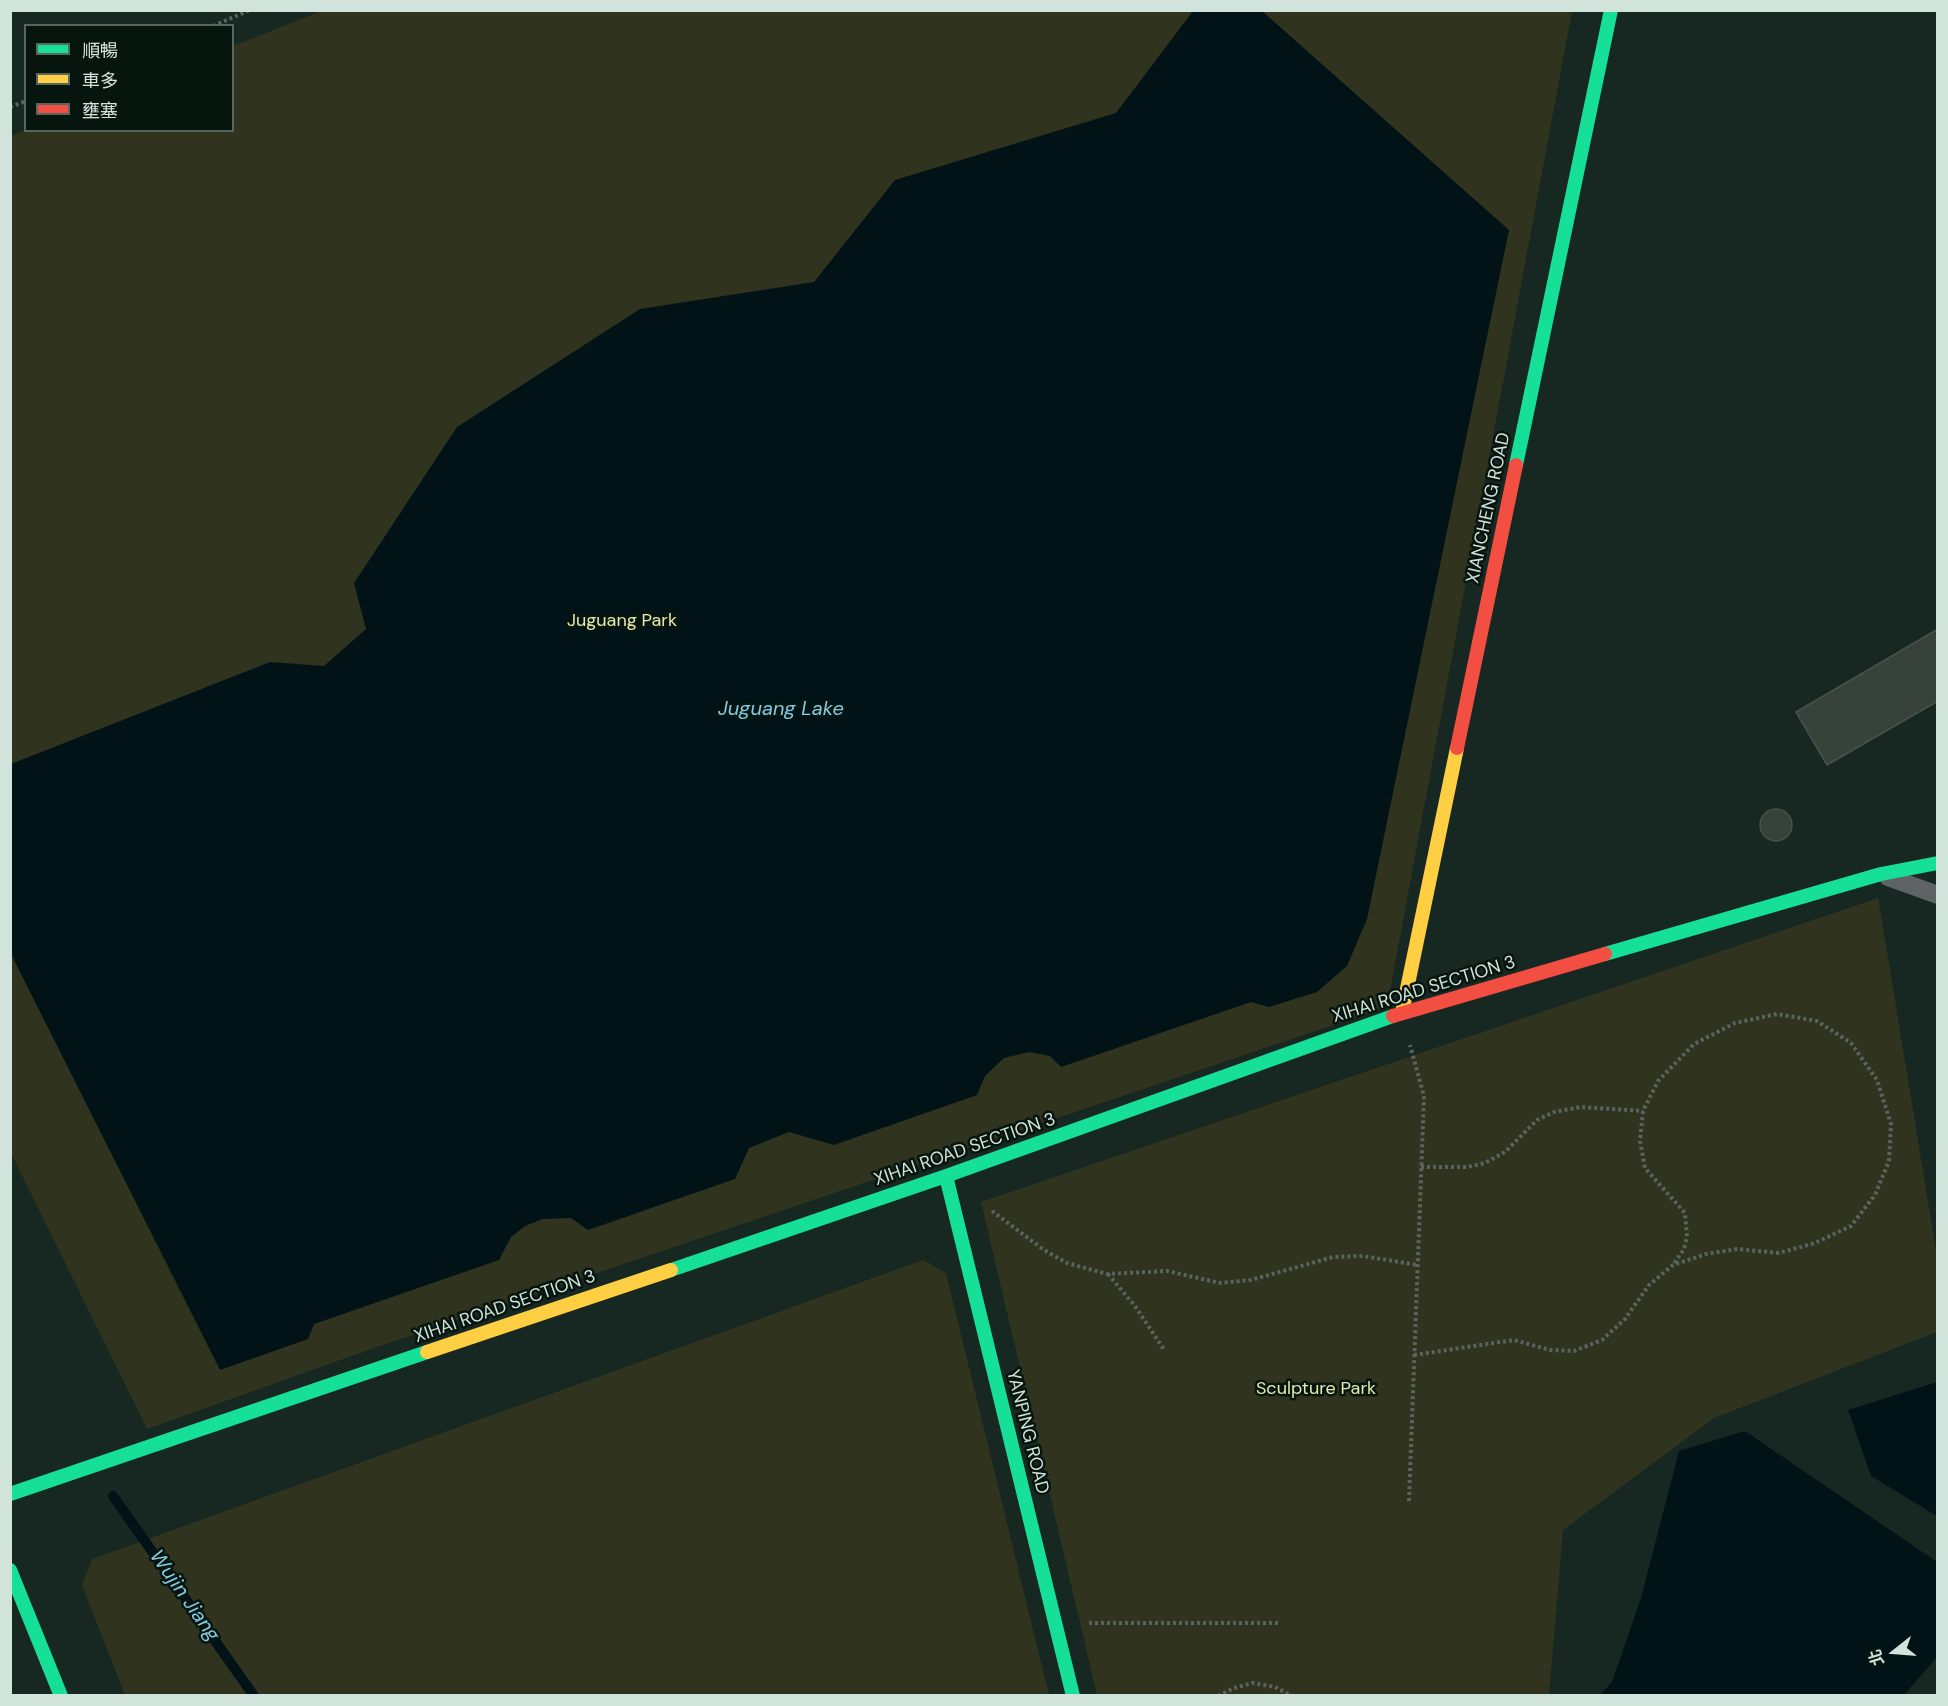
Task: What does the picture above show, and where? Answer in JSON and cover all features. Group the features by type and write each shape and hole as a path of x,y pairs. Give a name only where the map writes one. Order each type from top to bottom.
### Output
{"main road":[{"name":"XIANCHENG ROAD","path":"1402,1013 1611,10"},
{"name":"XIHAI ROAD SECTION 3","path":"10,1494 946,1176 1402,1013 1881,874 1938,863"},
{"name":"YANPING ROAD","path":"946,1176 1073,1695"},
{"path":"10,1570 61,1695"}],"lane":[{"path":"1881,874 1938,895"}],"path":[{"path":"218,24 250,10"},
{"path":"1402,1013 1424,1096 1409,1501"},
{"path":"1414,1355 1514,1340 1550,1350 1574,1351 1602,1340 1625,1319 1649,1285 1673,1265 1706,1254 1737,1249 1779,1253 1815,1243 1851,1226 1875,1195 1889,1161 1891,1124 1878,1080 1851,1043 1816,1021 1777,1014 1735,1023 1694,1044 1658,1081 1643,1111 1640,1141 1645,1168 1685,1213 1685,1243 1673,1265"},
{"path":"1421,1167 1467,1167 1485,1163 1505,1152 1537,1120 1554,1112 1581,1107 1643,1111"},
{"path":"990,1209 1044,1250 1066,1263 1107,1274 1167,1271 1220,1284 1251,1280 1333,1257 1363,1256 1418,1265"},
{"path":"1107,1274 1135,1306 1165,1351"},
{"path":"1056,1623 1280,1623"},
{"path":"1218,1695 1253,1683 1275,1687 1292,1695"}],"green space":[{"name":"Juguang Lake","path":"321,11 1572,11 1387,1007 374,1348 147,1429 11,1153 11,136 24,130 234,132 234,46"},
{"name":"Sculpture Park","path":"1878,898 1937,1255 1937,1332 1714,1418 1563,1530 1549,1695 1097,1695 981,1202"},
{"path":"923,1260 946,1273 1049,1695 125,1695 82,1585 92,1559"}],"water":[{"name":"Juguang Lake","path":"1193,11 1262,11 1509,230 1367,919 1347,966 1317,992 1269,1007 1251,1002 1061,1067 1050,1056 1029,1052 1004,1058 985,1076 977,1095 834,1145 789,1132 749,1148 735,1179 588,1230 571,1218 543,1219 525,1226 511,1237 499,1260 314,1324 308,1339 220,1370 11,954 11,764 270,662 324,666 366,629 354,583 457,427 640,309 814,282 895,180 1116,113"},
{"path":"1938,1382 1937,1516 1871,1476 1848,1410"},
{"path":"1745,1431 1937,1562 1937,1657 1904,1695 1600,1695 1612,1682 1641,1598 1679,1451"}],"building":[{"path":"1938,629 1938,701 1827,765 1796,712"},
{"path":"1776,809 1788,813 1792,825 1788,837 1776,841 1764,837 1760,825 1764,813"}],"waterway":[{"name":"Wujin Jiang","path":"113,1496 254,1696"}],"traffic: fast":[{"path":"1516,465 1611,10"},
{"path":"1605,954 1881,874 1938,863"},
{"path":"671,1270 946,1176 1393,1016"},
{"path":"946,1176 1073,1696"},
{"path":"10,1494 427,1352"},
{"path":"10,1570 61,1696"}],"traffic: slow":[{"path":"1402,1013 1457,748"},
{"path":"427,1352 671,1270"}],"traffic: jam":[{"path":"1457,748 1516,465"},
{"path":"1393,1016 1605,954"}],"park label":[{"name":"Juguang Park","path":"622,621"}]}
